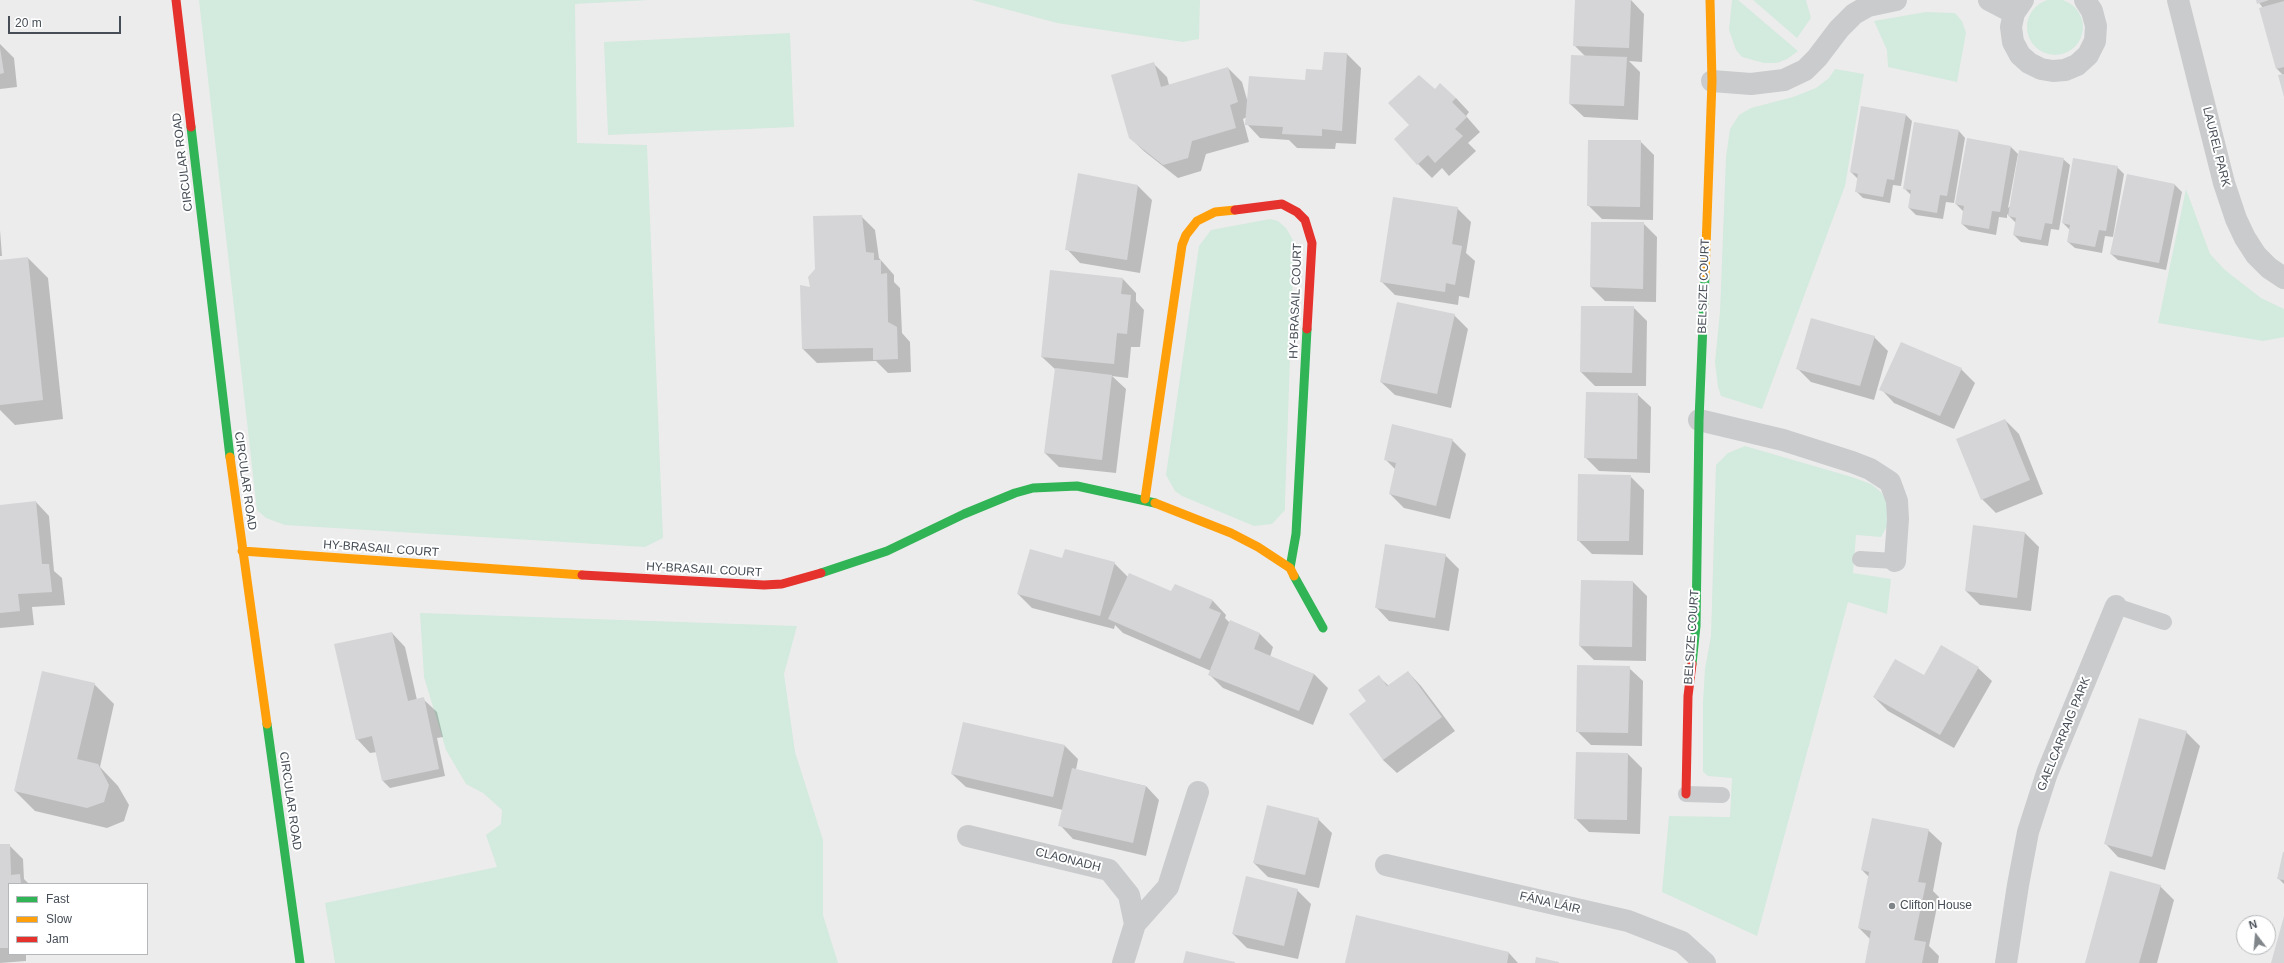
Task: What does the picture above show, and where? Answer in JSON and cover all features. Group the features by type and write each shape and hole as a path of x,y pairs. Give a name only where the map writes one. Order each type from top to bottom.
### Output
{"street":[{"name":"CIRCULAR ROAD","path":"176,0 223,407 300,963"},
{"path":"1710,0 1712,81 1751,84 1784,80 1805,70 1817,58 1839,29 1854,14 1868,6 1896,0"},
{"path":"1989,0 2019,7 2011,27 2013,42 2020,55 2029,63 2041,69 2053,71 2065,70 2077,65 2088,55 2095,40 2096,26 2092,11 2085,0"},
{"name":"LAUREL PARK","path":"2178,0 2224,183 2236,218 2244,238 2256,255 2269,268 2284,278"},
{"name":"BELSIZE COURT","path":"1686,794 1688,696 1696,626 1699,420 1708,151 1712,81"},
{"name":"HY-BRASAIL COURT","path":"1145,499 1182,245 1186,235 1196,221 1215,212 1272,204 1286,206 1297,212 1305,220 1312,243 1296,534 1290,568"},
{"path":"1699,420 1783,440 1852,462 1870,469 1890,482 1895,490 1898,507 1898,540 1895,562"},
{"name":"HY-BRASAIL COURT","path":"242,551 690,582 764,585 801,580 842,568 887,551 970,511 1033,488 1077,486 1145,499 1180,511 1231,533 1274,557 1290,568 1323,628"},
{"name":"GAELCARRAIG PARK","path":"2006,963 2028,832 2047,772 2116,606"},
{"name":"CLAONADH","path":"1123,963 1135,924 1168,887 1198,792"},
{"name":"CLAONADH","path":"968,836 1109,870 1129,895 1135,924"},
{"name":"FÁNA LÁIR","path":"1386,865 1628,921 1682,942 1705,963"}],"lane":[{"path":"1860,559 1895,562"},
{"name":"GAELCARRAIG PARK","path":"2116,606 2164,622"},
{"name":"BELSIZE COURT","path":"1686,794 1722,795"}],"green space":[{"path":"2055,-1 2066,1 2075,7 2081,16 2083,27 2081,38 2075,47 2066,53 2055,55 2044,53 2035,47 2029,38 2027,27 2029,16 2035,7 2044,1"},
{"path":"199,0 650,0 575,4 577,143 647,145 663,538 645,547 285,525 266,518 257,510"},
{"path":"972,0 1200,0 1199,39 1183,42 1057,23"},
{"path":"1732,0 1738,0 1798,51 1787,59 1777,63 1764,63 1742,57 1736,50 1729,30"},
{"path":"1753,0 1806,0 1811,18 1797,38"},
{"path":"1926,12 1955,13 1962,21 1966,33 1957,82 1888,67 1887,50 1874,21"},
{"path":"790,33 794,127 608,135 604,42"},
{"path":"1835,69 1864,74 1845,186 1762,409 1721,396 1718,387 1715,362 1720,312 1726,157 1730,129 1739,115 1751,108 1793,97 1816,88 1829,78"},
{"path":"2186,189 2210,254 2225,270 2261,298 2284,309 2284,337 2263,341 2158,323"},
{"path":"1270,219 1278,221 1286,228 1294,242 1285,510 1272,524 1254,526 1182,496 1175,491 1166,475 1199,246 1211,230"},
{"path":"1745,446 1852,477 1871,484 1881,492 1887,502 1887,526 1881,537 1856,535 1853,573 1891,579 1887,614 1848,602 1757,936 1662,892 1669,816 1730,817 1732,778 1708,776 1703,772 1703,702 1705,669 1711,636 1716,465 1728,453"},
{"path":"420,613 797,626 784,674 795,752 823,840 823,915 838,963 335,963 325,903 497,867 486,835 501,824 502,810 483,793 466,784 446,750 424,677"}],"building":[{"path":"1575,0 1631,0 1629,48 1573,46"},
{"path":"2256,0 2269,0 2257,4"},
{"path":"2284,1 2284,67 2276,69 2259,8"},
{"path":"0,48 4,73 0,74"},
{"path":"1324,52 1347,53 1342,131 1322,129 1322,136 1282,134 1283,127 1245,125 1249,76 1305,80 1306,69 1322,70"},
{"path":"1571,55 1627,57 1624,106 1569,104"},
{"path":"1154,62 1161,87 1228,67 1238,102 1230,105 1236,128 1192,141 1188,158 1163,165 1129,138 1111,75"},
{"path":"2284,74 2284,97 2278,75"},
{"path":"1419,75 1435,89 1440,83 1456,98 1452,102 1467,117 1455,129 1463,136 1435,163 1428,155 1417,165 1394,139 1409,125 1388,103"},
{"path":"1861,106 1906,114 1894,180 1887,179 1883,197 1855,192 1858,174 1850,172"},
{"path":"1914,122 1959,130 1947,196 1940,195 1937,213 1908,208 1911,190 1903,189"},
{"path":"1967,138 2011,146 2000,212 1992,211 1989,229 1961,224 1964,206 1955,204"},
{"path":"1588,140 1641,140 1640,207 1587,206"},
{"path":"2019,150 2064,158 2052,224 2045,223 2041,240 2013,235 2016,218 2008,216"},
{"path":"2073,158 2118,166 2106,231 2099,230 2095,247 2067,242 2070,225 2062,223"},
{"path":"1078,173 1138,185 1127,260 1065,250"},
{"path":"2127,174 2175,184 2159,263 2110,254"},
{"path":"1393,197 1458,207 1452,244 1462,246 1455,285 1446,283 1445,292 1380,282"},
{"path":"862,215 866,252 874,253 874,260 881,260 881,274 887,273 888,322 897,327 898,359 873,360 873,348 802,349 800,285 810,287 808,277 815,269 813,216"},
{"path":"1591,222 1644,222 1643,289 1590,287"},
{"path":"28,257 43,400 0,405 0,260"},
{"path":"1050,270 1123,278 1121,294 1131,295 1127,334 1117,333 1114,364 1041,357"},
{"path":"1397,302 1455,314 1437,394 1380,382"},
{"path":"1581,306 1634,306 1632,373 1580,372"},
{"path":"1811,318 1875,336 1860,386 1796,369"},
{"path":"1901,342 1962,368 1940,416 1879,390"},
{"path":"1055,368 1112,375 1102,460 1044,453"},
{"path":"1586,392 1638,393 1637,459 1584,458"},
{"path":"2005,419 2030,480 1981,500 1956,439"},
{"path":"1392,424 1453,439 1436,506 1389,494 1396,463 1384,460"},
{"path":"1578,474 1631,475 1629,541 1577,541"},
{"path":"36,501 42,564 49,564 52,592 18,594 20,611 0,613 0,505"},
{"path":"1973,525 2025,532 2017,598 1965,591"},
{"path":"1385,544 1446,554 1435,618 1375,608"},
{"path":"1030,549 1062,558 1065,549 1115,562 1100,616 1017,594"},
{"path":"1129,573 1171,591 1175,584 1213,600 1209,608 1221,613 1200,659 1108,619"},
{"path":"1581,580 1633,581 1632,647 1579,646"},
{"path":"1230,620 1260,633 1254,649 1314,674 1299,711 1208,675"},
{"path":"392,632 408,701 424,697 439,769 382,781 372,736 356,740 334,644"},
{"path":"1941,645 1979,667 1940,735 1873,697 1895,659 1924,675"},
{"path":"1577,665 1630,666 1628,733 1576,732"},
{"path":"42,671 95,683 77,759 98,764 109,785 104,802 87,808 14,791"},
{"path":"1408,671 1442,717 1383,760 1349,714 1366,701 1358,690 1379,675 1387,686"},
{"path":"2139,718 2187,731 2152,857 2104,844"},
{"path":"963,722 1065,745 1053,797 951,774"},
{"path":"1576,752 1628,753 1627,820 1574,819"},
{"path":"1072,768 1146,786 1133,843 1058,826"},
{"path":"1267,805 1319,818 1305,875 1253,863"},
{"name":"Clifton House","path":"1872,818 1929,829 1918,882 1926,883 1914,940 1926,942 1922,963 1865,963 1871,931 1858,928 1869,872 1861,870"},
{"path":"0,844 10,844 11,875 20,874 21,883 8,883 8,948 0,948"},
{"path":"2284,852 2284,880 2277,879"},
{"path":"2110,871 2161,885 2139,963 2085,963"},
{"path":"1246,876 1298,889 1284,946 1232,934"},
{"path":"1356,915 1509,952 1507,963 1345,963"},
{"path":"2284,916 2284,963 2271,963 2273,955 2276,955 2276,945"},
{"path":"1186,951 1235,962 1235,963 1183,963"},
{"path":"1536,957 1559,962 1559,963 1535,963"}],"traffic: fast":[{"path":"191,127 230,457"},
{"path":"1692,664 1696,626 1699,420 1705,275"},
{"path":"1290,568 1296,534 1307,329"},
{"path":"821,573 887,551 964,514 1015,493 1033,488 1077,486 1155,503"},
{"path":"1294,576 1323,628"},
{"path":"267,724 300,963"}],"traffic: slow":[{"path":"1705,275 1712,81 1710,0"},
{"path":"1145,499 1182,245 1186,235 1197,221 1215,212 1235,210"},
{"path":"230,457 267,724"},
{"path":"1155,503 1231,533 1258,547 1290,568 1294,576"},
{"path":"242,551 582,575"}],"traffic: jam":[{"path":"176,0 191,127"},
{"path":"1235,210 1282,204 1297,212 1305,220 1312,243 1307,329"},
{"path":"582,575 764,585 782,584 821,573"},
{"path":"1686,794 1688,696 1692,664"}],"place":[{"name":"Clifton House","path":"1892,906"}]}
